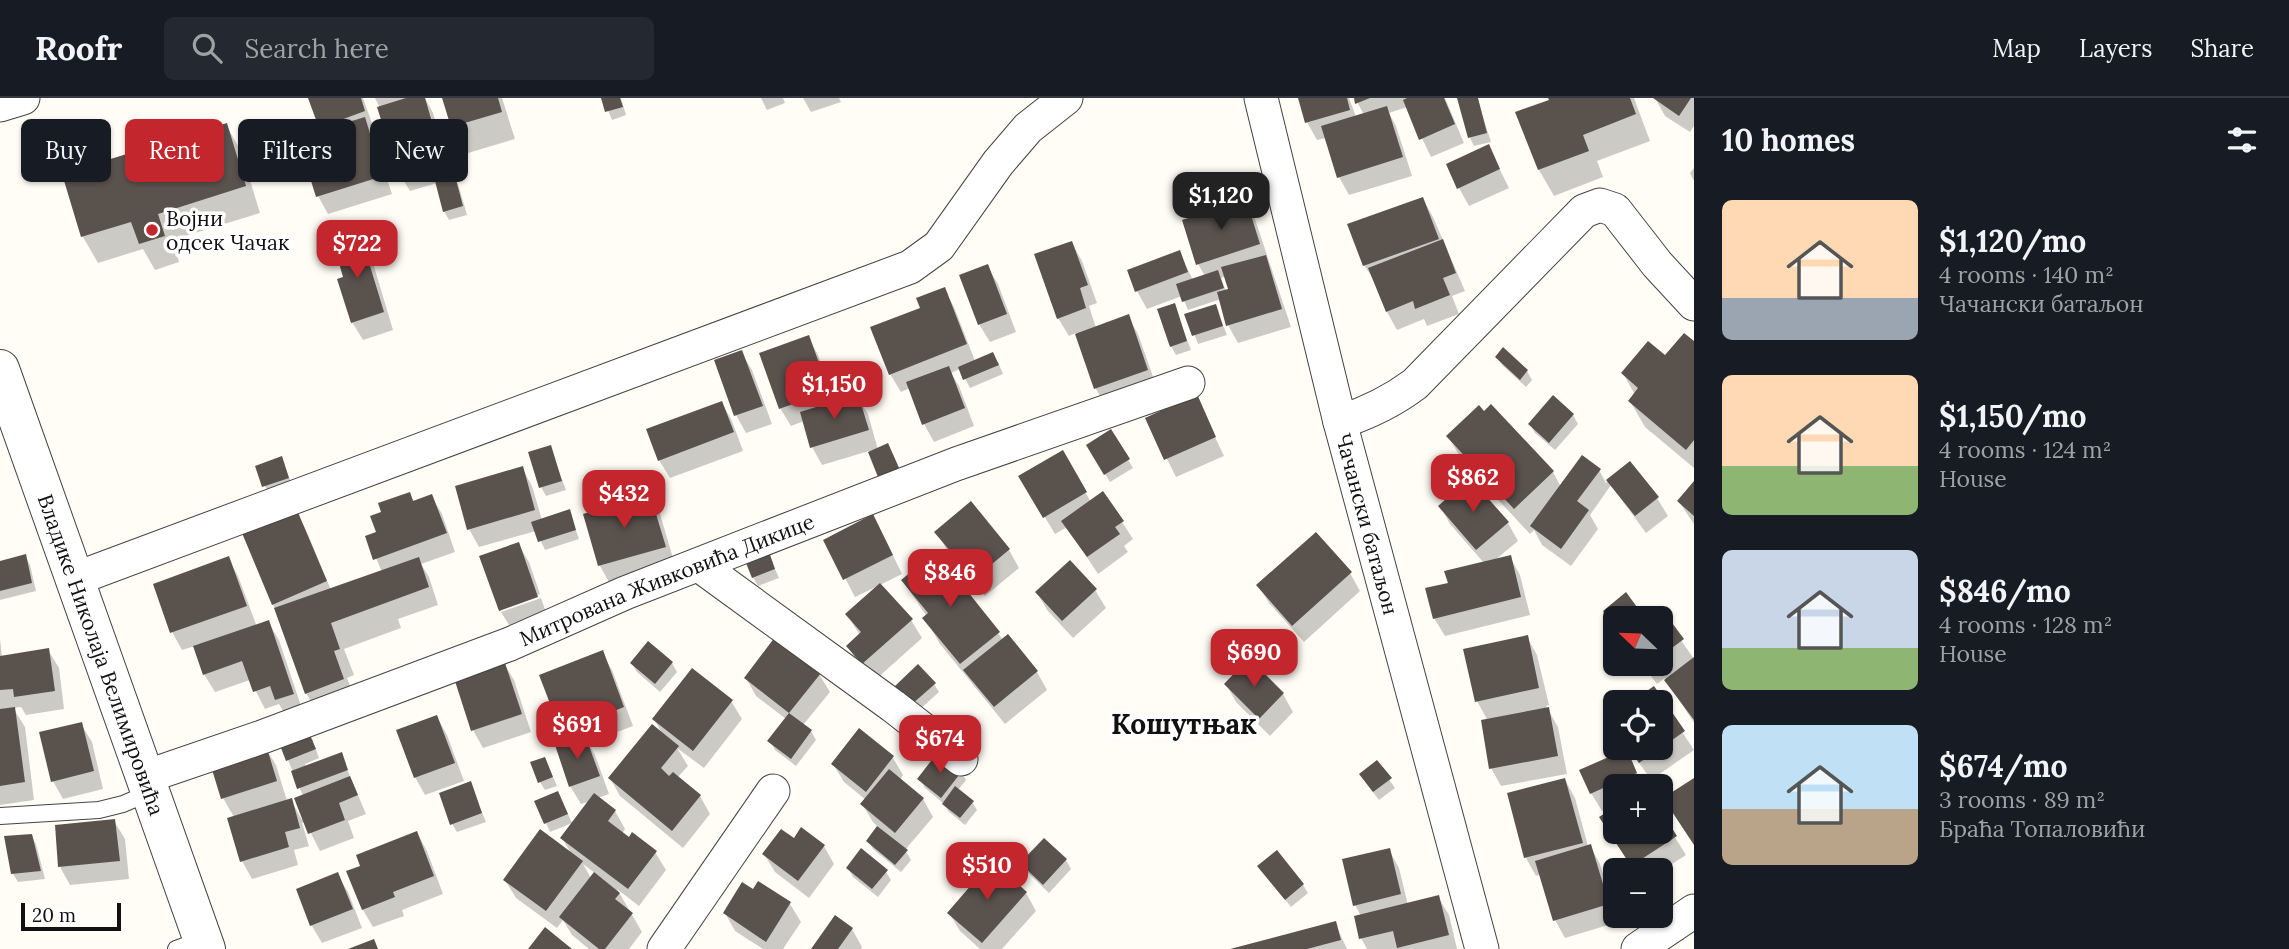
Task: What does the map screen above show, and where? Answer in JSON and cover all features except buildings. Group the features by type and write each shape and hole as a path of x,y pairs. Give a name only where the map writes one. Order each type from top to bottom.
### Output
{"street":[{"path":"0,105 23,98"},
{"path":"75,579 910,267 939,246 998,163 1028,128 1066,98"},
{"name":"Чачански батаљон","path":"1261,98 1340,422 1482,949"},
{"path":"1340,422 1371,412 1415,384 1584,211 1592,206 1600,205 1615,210 1657,264 1694,304"},
{"name":"Владике Николаја Велимировића","path":"0,369 148,785 195,946"},
{"name":"Митрована Живковића Дикице","path":"148,785 262,737 510,644 625,593 956,464 1188,383"},
{"path":"699,565 893,706 961,759"},
{"path":"664,949 773,791"},
{"path":"1638,949 1694,911"}],"lane":[{"path":"0,816 99,810 123,804 148,785"}],"place":[{"name":"Војни одсек Чачак","path":"152,230"}],"district":[{"name":"Кошутњак","path":"1184,724"}]}
